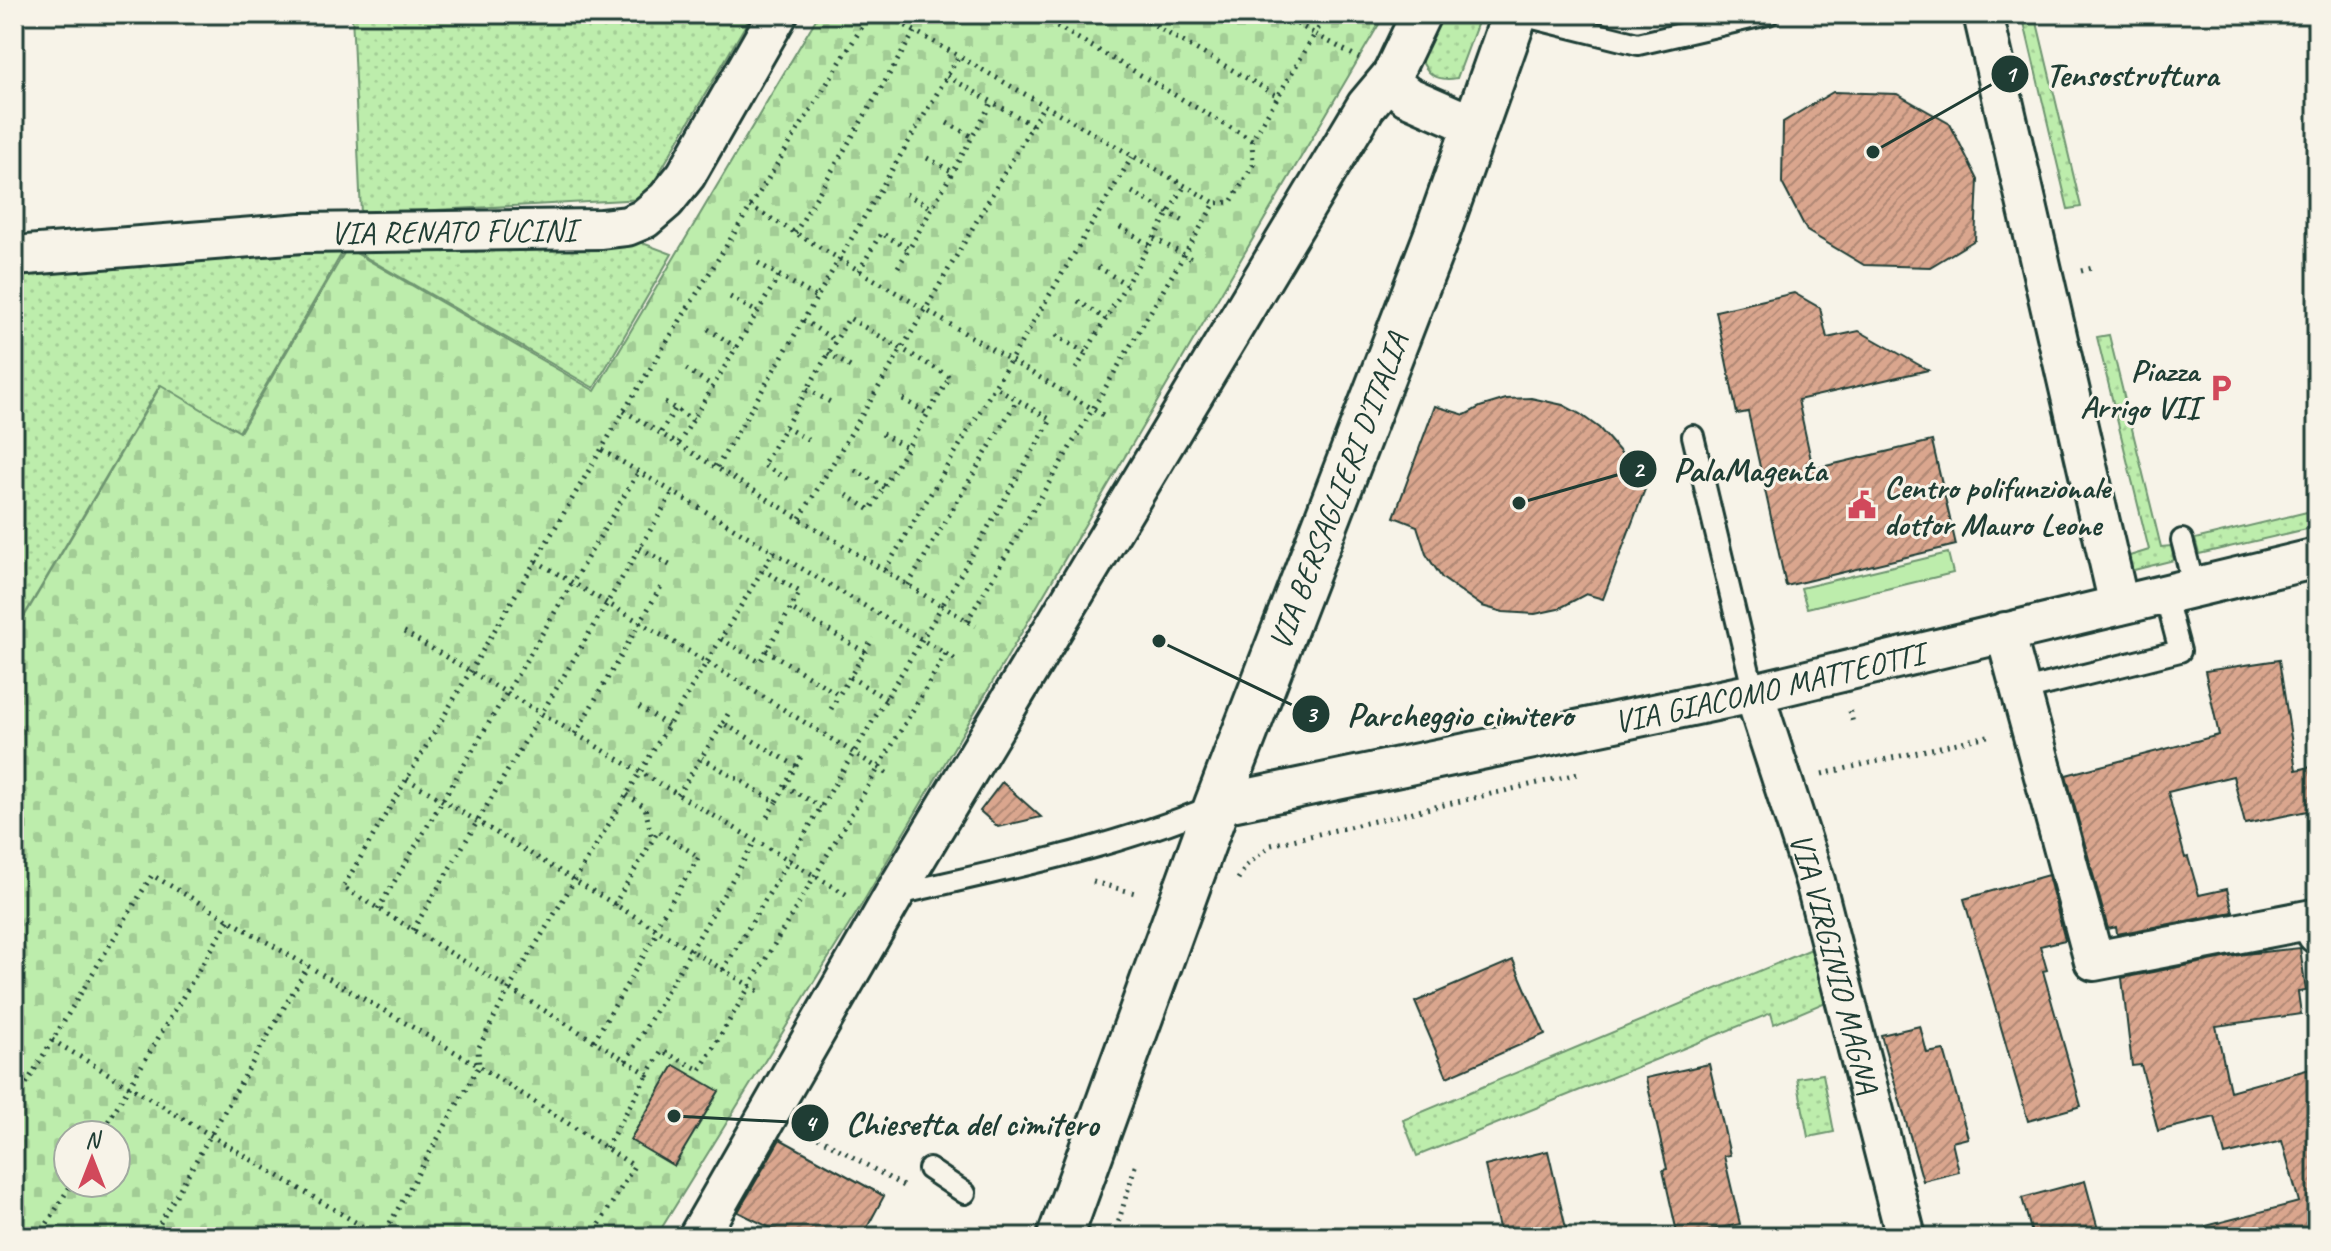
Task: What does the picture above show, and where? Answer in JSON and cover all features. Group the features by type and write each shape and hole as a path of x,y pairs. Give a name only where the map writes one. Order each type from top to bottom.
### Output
{"street":[{"name":"VIA RENATO FUCINI","path":"14,256 302,233 601,229 627,226 644,219 666,200 686,175 778,14"},
{"path":"698,1237 894,895 1366,106 1392,75 1421,14"},
{"name":"VIA BERSAGLIERI D'ITALIA","path":"1060,1237 1217,805 1436,237 1516,14"},
{"path":"1983,14 2119,605"},
{"path":"1392,75 1393,84 1407,96 1475,126"},
{"name":"VIA GIACOMO MATTEOTTI","path":"1217,805 1754,693 2317,558"},
{"path":"2005,632 2094,961 2313,919 2317,934"},
{"name":"VIA VIRGINIO MAGNA","path":"1754,693 1815,881 1904,1234"}],"lane":[{"path":"1516,14 1638,44 1768,14"},
{"path":"1693,436 1754,693"},
{"path":"2024,708 2180,651 2182,540"},
{"path":"894,895 1114,842 1217,805"},
{"path":"929,1169 965,1193"}],"path":[{"path":"648,1074 343,887 624,411 870,14"},
{"path":"885,14 1215,203 1231,202 1253,165 1252,140 1327,14"},
{"path":"1036,14 1252,140"},
{"path":"1134,14 1278,96"},
{"path":"1280,14 1392,75"},
{"path":"795,233 915,31"},
{"path":"717,467 959,56"},
{"path":"947,76 1032,125"},
{"path":"898,267 992,102"},
{"path":"800,518 1044,105"},
{"path":"947,123 973,137"},
{"path":"885,570 1132,157"},
{"path":"927,158 953,172"},
{"path":"1076,369 1184,187"},
{"path":"1132,192 1183,221"},
{"path":"906,194 932,208"},
{"path":"967,621 1215,203"},
{"path":"750,206 1103,415"},
{"path":"1120,227 1149,245"},
{"path":"859,271 881,233 909,249"},
{"path":"1154,238 1195,261"},
{"path":"758,263 816,297"},
{"path":"1098,267 1126,284"},
{"path":"679,444 779,276"},
{"path":"730,297 757,312"},
{"path":"1078,301 1106,319"},
{"path":"787,479 763,465 849,318 950,377 870,510 847,495"},
{"path":"803,320 836,341"},
{"path":"708,329 736,347"},
{"path":"1056,335 1085,353"},
{"path":"828,353 852,368"},
{"path":"686,369 713,386"},
{"path":"723,970 1051,420 996,387"},
{"path":"807,389 832,403"},
{"path":"903,399 928,414"},
{"path":"908,585 1017,400"},
{"path":"665,402 693,420"},
{"path":"661,432 675,409"},
{"path":"624,411 976,626"},
{"path":"785,427 812,442"},
{"path":"882,434 907,448"},
{"path":"602,450 956,660"},
{"path":"855,470 884,487"},
{"path":"378,909 639,471"},
{"path":"413,930 673,492"},
{"path":"640,548 673,567"},
{"path":"52,1040 381,1237 479,1066 478,1049 509,989 774,551"},
{"path":"536,561 888,774"},
{"path":"721,639 760,662 800,592 763,570"},
{"path":"575,734 662,585"},
{"path":"790,608 865,652"},
{"path":"404,632 862,904 894,895"},
{"path":"831,709 873,638"},
{"path":"766,650 839,695"},
{"path":"606,1148 662,1051 700,1070 946,654"},
{"path":"850,677 886,699"},
{"path":"639,707 669,726"},
{"path":"1784,782 2024,708"},
{"path":"678,795 731,709"},
{"path":"723,723 796,766"},
{"path":"767,817 803,753"},
{"path":"702,758 776,802"},
{"path":"1232,893 1247,865 1271,845 1579,773"},
{"path":"407,779 760,992"},
{"path":"785,786 821,807"},
{"path":"627,795 645,807 652,839"},
{"path":"594,1041 699,857 658,831 614,905"},
{"path":"626,1061 755,841"},
{"path":"14,1104 152,875 479,1066 634,1166 592,1237"},
{"path":"110,1119 230,919"},
{"path":"152,1237 308,966"},
{"path":"772,1110 906,1187"},
{"path":"39,1237 62,1199"}],"green space":[{"path":"352,14 752,14 644,199 361,214"},
{"path":"819,14 1385,14 862,904 656,1237 14,1237 14,634 161,385 240,432 347,248 595,391"},
{"path":"1436,14 1481,14 1457,78 1443,79 1433,75 1418,54"},
{"path":"2022,14 2035,14 2081,207 2068,209"},
{"path":"637,241 672,254 594,388 346,246 239,432 160,385 14,633 14,273 345,244"},
{"path":"2109,335 2161,547 2171,546 2174,560 2126,572 2123,558 2149,550 2097,337"},
{"path":"2307,512 2311,528 2199,554 2195,539"},
{"path":"1948,553 1953,573 1807,608 1801,588"},
{"path":"1814,948 1826,1002 1774,1024 1771,1013 1417,1156 1403,1120"},
{"path":"1823,1074 1834,1132 1808,1137 1797,1078"}],"building":[{"path":"1833,92 1897,94 1950,124 1978,180 1975,240 1930,267 1864,265 1807,231 1782,183 1783,122"},
{"path":"1794,293 1820,308 1827,338 1859,331 1928,370 1798,400 1813,469 1932,441 1956,545 1786,586 1748,412 1737,414 1716,311"},
{"path":"1531,398 1563,405 1599,428 1622,454 1626,482 1645,489 1603,599 1586,594 1558,609 1535,614 1503,612 1482,606 1442,578 1426,554 1417,526 1394,517 1435,406 1465,415 1506,399"},
{"path":"2279,660 2296,770 2311,767 2317,809 2245,824 2233,776 2168,792 2185,858 2188,857 2199,895 2227,889 2233,912 2117,934 2116,927 2108,929 2066,775 2219,735 2205,671"},
{"path":"1002,782 1041,817 998,827 980,811"},
{"path":"2048,875 2065,940 2040,946 2047,970 2043,971 2081,1106 2028,1121 1964,899"},
{"path":"2300,948 2306,991 2298,992 2301,1014 2216,1026 2230,1091 2310,1069 2317,1097 2317,1237 2208,1237 2206,1226 2299,1202 2282,1141 2225,1155 2215,1117 2158,1131 2141,1065 2132,1066 2122,978 2245,954"},
{"path":"1513,960 1545,1034 1447,1077 1415,1002"},
{"path":"1920,1026 1927,1053 1944,1050 1968,1138 1952,1142 1959,1172 1923,1181 1881,1035"},
{"path":"1709,1064 1730,1155 1724,1156 1740,1224 1678,1237 1663,1170 1667,1169 1646,1078"},
{"path":"674,1065 719,1091 674,1166 630,1140"},
{"path":"780,1139 884,1196 862,1237 789,1237 738,1212"},
{"path":"1548,1151 1568,1237 1501,1237 1485,1166"},
{"path":"2085,1181 2100,1237 2033,1237 2022,1198"}],"place":[{"name":"Tensostruttura","path":"1873,152"},
{"name":"Piazza Arrigo VII","path":"2221,388"},
{"name":"PalaMagenta","path":"1519,503"},
{"name":"Centro polifunzionale dottor Mauro Leone","path":"1862,505"},
{"name":"Parcheggio cimitero","path":"1159,641"},
{"name":"Chiesetta del cimitero","path":"674,1116"}]}
